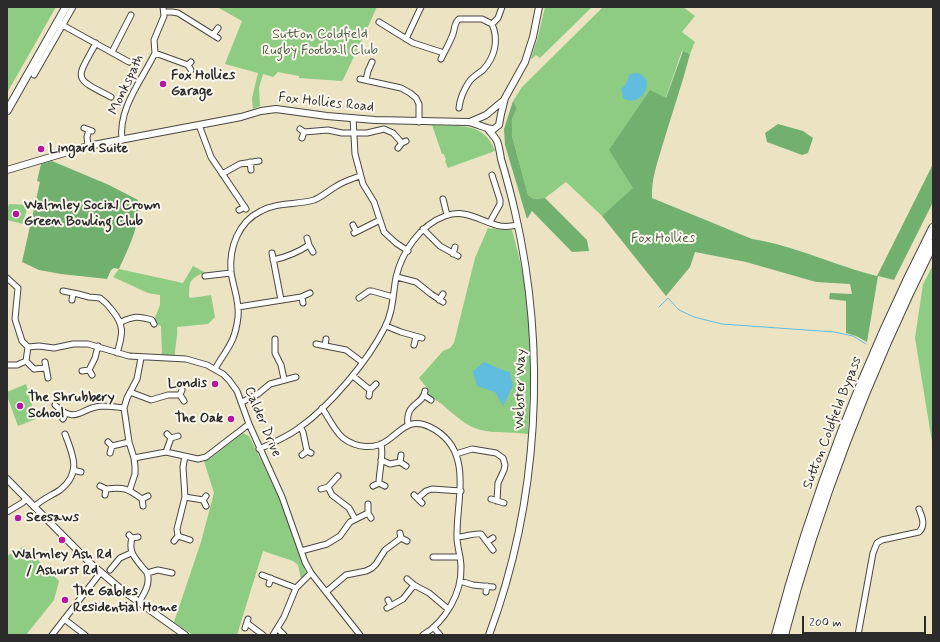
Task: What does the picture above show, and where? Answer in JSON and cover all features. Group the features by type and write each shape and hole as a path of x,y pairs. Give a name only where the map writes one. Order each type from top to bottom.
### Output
{"highway":[{"name":"Sutton Coldfield Bypass","path":"776,635 804,538 838,442 898,299 933,228"},
{"name":"Sutton Coldfield Bypass","path":"784,635 810,545 844,448 883,351 933,244"}],"main road":[{"path":"7,111 34,71 60,24 66,7"}],"street":[{"path":"73,7 60,24 127,59"},
{"path":"406,39 421,7"},
{"path":"492,24 498,18 502,7"},
{"path":"487,114 495,114 500,121 494,129 487,128 483,121 487,114 505,98 525,62 533,37 539,7"},
{"path":"155,53 154,40 163,19 163,10 176,12 216,36 218,28"},
{"path":"112,52 128,17"},
{"path":"441,59 456,22 459,19 482,19 492,24 496,37 494,51 483,70 469,82 461,94 459,108"},
{"path":"379,22 406,39 444,53"},
{"path":"384,33 387,28"},
{"path":"96,43 80,75 86,84 108,94"},
{"name":"Monkspath","path":"122,140 121,128 124,115 155,53 190,66"},
{"path":"366,80 372,62"},
{"path":"360,80 401,88 410,93 416,98 419,104 419,122"},
{"name":"Webster Way","path":"497,142 505,98"},
{"path":"459,102 466,103"},
{"name":"Fox Hollies Road","path":"7,170 88,146 276,109 353,118 419,122 468,122 487,128"},
{"name":"Fox Hollies Road","path":"468,122 487,114"},
{"path":"353,118 355,154 360,176 374,202 386,235 408,251"},
{"path":"199,125 208,151 245,208 240,210"},
{"name":"Webster Way","path":"487,128 497,142 518,225 529,290 533,337 534,387 528,480 517,537 503,593 489,635"},
{"path":"302,133 328,130 353,134 367,133 384,129 393,133 404,142 398,148"},
{"path":"88,130 88,146"},
{"path":"222,174 234,167 259,161"},
{"path":"250,162 251,170"},
{"path":"490,222 500,204 492,175"},
{"path":"215,369 229,349 234,338 238,307 232,273 232,253 236,237 244,225 253,216 269,208 313,200 343,182 360,176"},
{"path":"495,183 501,181"},
{"path":"443,199 447,215"},
{"path":"259,449 283,438 300,427 322,408 353,376 378,341 386,326 400,265 416,237 423,230 438,219 447,215 464,213 503,226 518,225"},
{"path":"353,225 355,232 380,220"},
{"path":"423,230 440,246 455,255 455,247"},
{"path":"308,238 308,245 313,252"},
{"path":"273,260 296,253 308,245"},
{"path":"272,253 280,300"},
{"path":"209,274 232,273"},
{"path":"397,277 416,282 441,301 442,294"},
{"path":"9,280 17,286 18,289 15,319 22,341 28,347 26,361"},
{"path":"372,284 372,291"},
{"path":"63,291 89,297 98,297 116,314 121,322 122,335 117,353"},
{"path":"359,298 369,291 393,297"},
{"path":"72,300 73,293"},
{"path":"238,307 302,297 310,293"},
{"path":"302,297 303,303"},
{"path":"121,322 132,317 140,317 153,322 155,314"},
{"path":"386,326 422,338"},
{"path":"414,345 416,337"},
{"path":"275,339 276,358 281,365 284,379"},
{"path":"325,346 326,339"},
{"name":"Calder Drive","path":"28,347 39,346 54,348 73,344 88,344 117,353 141,358 186,359 215,369 229,380 237,391 242,402 259,449 282,497 311,573 360,635"},
{"path":"316,344 346,350 362,362"},
{"path":"82,371 90,372 98,346"},
{"path":"130,489 135,474 134,458 129,442 124,408 138,374 141,358"},
{"path":"7,365 17,365 26,361"},
{"path":"26,361 34,369 46,368"},
{"path":"45,362 48,378"},
{"path":"242,402 258,394 270,384 296,376"},
{"path":"353,376 369,393 376,384"},
{"path":"130,392 152,400 181,393 184,401"},
{"path":"408,425 407,419 410,410 425,393 431,400"},
{"path":"55,405 66,414 78,414 92,408 102,406 124,408"},
{"path":"322,408 338,432 347,441 353,444 366,447 381,444 388,440 402,427 423,424 436,431 446,439 456,454 460,470 461,491 457,537 462,567 460,581 453,602 434,628 423,635"},
{"path":"63,419 66,414"},
{"path":"134,458 166,452 198,459 206,457 249,424"},
{"path":"300,427 303,432 306,453"},
{"path":"34,506 42,499 61,489 74,470 73,455 65,434"},
{"path":"166,452 169,436 178,436"},
{"path":"110,453 110,444 129,442"},
{"path":"379,483 379,468 383,453 381,444"},
{"path":"456,454 472,449 496,453 502,458 505,466 498,482 497,501"},
{"path":"400,462 401,455"},
{"path":"178,536 176,529 185,497 183,468 185,456"},
{"path":"381,460 390,464 400,462 406,466"},
{"path":"74,470 81,472"},
{"path":"320,489 328,487 338,476"},
{"path":"7,479 79,553 138,602 185,635"},
{"path":"379,483 385,486"},
{"path":"373,486 379,483"},
{"path":"100,486 105,492 118,488 130,489 145,498 143,506"},
{"path":"328,487 332,495 347,506 355,519"},
{"path":"422,503 416,497 432,489 461,491"},
{"path":"185,497 204,498 206,506"},
{"path":"7,512 26,499"},
{"path":"491,499 504,503"},
{"path":"302,552 320,547 340,536 350,522 355,519 370,516 368,504"},
{"path":"858,635 875,546 882,540 919,532 924,524 919,509"},
{"path":"457,537 465,537 478,533 493,550"},
{"path":"178,536 190,540"},
{"path":"174,541 178,536"},
{"path":"326,592 346,575 366,571 372,568 384,551 400,536 408,541"},
{"path":"138,537 130,537 130,548 131,553 147,573 147,586 138,602"},
{"path":"487,542 493,538"},
{"path":"109,570 120,558 131,553"},
{"path":"436,554 448,558 460,557"},
{"path":"147,573 162,567 172,573"},
{"path":"52,635 101,572"},
{"path":"273,635 284,617 296,588 311,573"},
{"path":"262,575 296,588"},
{"path":"269,584 271,578"},
{"path":"407,579 414,585 429,593 448,609"},
{"path":"460,581 473,585 490,586 486,592"},
{"path":"388,600 389,607 403,599 414,585"},
{"path":"64,619 85,635"},
{"path":"247,624 263,635"},
{"path":"434,628 440,635"},
{"path":"278,629 284,635"}],"green space":[{"path":"7,7 56,7 7,93"},
{"name":"Sutton Coldfield Rugby Football Club","path":"217,7 377,7 343,80 299,78 299,76 278,72 273,77 263,74 259,88 260,106 253,109 252,98 258,73 225,64 242,21"},
{"path":"545,7 592,7 540,58 536,55 532,59 531,58"},
{"path":"603,7 683,7 695,16 682,32 695,42 690,54 682,51 634,188 602,216 566,182 545,198 534,199 528,195 512,136 512,119 517,108 513,101 522,87"},
{"name":"Fox Hollies","path":"683,51 690,54 656,166 652,185 652,198 752,239 783,246 877,276 933,164 933,202 894,280 878,276 867,342 846,333 846,301 829,299 830,293 852,294 850,284 816,282 746,262 695,252 690,267 666,296 602,216 633,188 609,150 650,90 666,98"},
{"path":"513,101 517,108 512,119 512,136 528,195 534,199 545,198 587,240 589,251 572,252 532,211 527,219 505,145 504,129"},
{"path":"778,124 803,131 813,138 808,153 802,155 767,142 765,133"},
{"path":"432,125 461,126 477,130 490,141 495,151 448,168"},
{"path":"52,161 109,185 138,200 138,218 130,244 119,269 114,268 111,270 107,279 39,270 22,262 40,182 37,181 41,164"},
{"name":"Walmley Social Crown Green Bowling Club","path":"9,204 28,205 23,224 7,220 7,209"},
{"path":"488,228 512,230 523,275 530,334 530,395 528,434 486,431 466,424 435,399 429,396 427,388 419,378 443,351 450,348 454,343 475,258"},
{"path":"933,265 933,448 915,338 923,284"},
{"path":"193,266 206,273 197,276 191,281 189,297 211,295 215,317 208,324 177,327 175,355 162,355 161,326 155,323 154,320 160,305 160,295 148,293 113,277 119,269 183,283"},
{"name":"The Shrubbery School","path":"26,384 36,419 18,426 7,396 7,392"},
{"path":"243,433 249,436 280,498 306,573 301,579 298,565 293,561 263,551 237,635 193,635 174,622 201,542 214,493 204,461 211,458"},
{"path":"24,546 59,581 54,600 26,635 7,635 7,556"}],"water":[{"path":"637,73 643,76 646,80 647,86 645,92 641,96 636,100 630,101 623,98 621,89 626,84 630,74"},
{"path":"484,362 510,372 513,386 503,406 495,392 477,386 473,371"}],"waterway":[{"path":"659,307 668,298 679,310 694,317 722,324 834,332 853,336 866,344"}],"place":[{"name":"Fox Hollies Garage","path":"163,84"},
{"name":"Lingard Suite","path":"41,149"},
{"name":"Walmley Social Crown Green Bowling Club","path":"16,214"},
{"name":"Londis","path":"215,384"},
{"name":"The Shrubbery School","path":"20,406"},
{"name":"The Oak","path":"231,419"},
{"name":"Seesaws","path":"18,518"},
{"name":"Walmley Ash Rd / Ashurst Rd","path":"62,540"},
{"name":"The Gables Residential Home","path":"65,600"}]}
